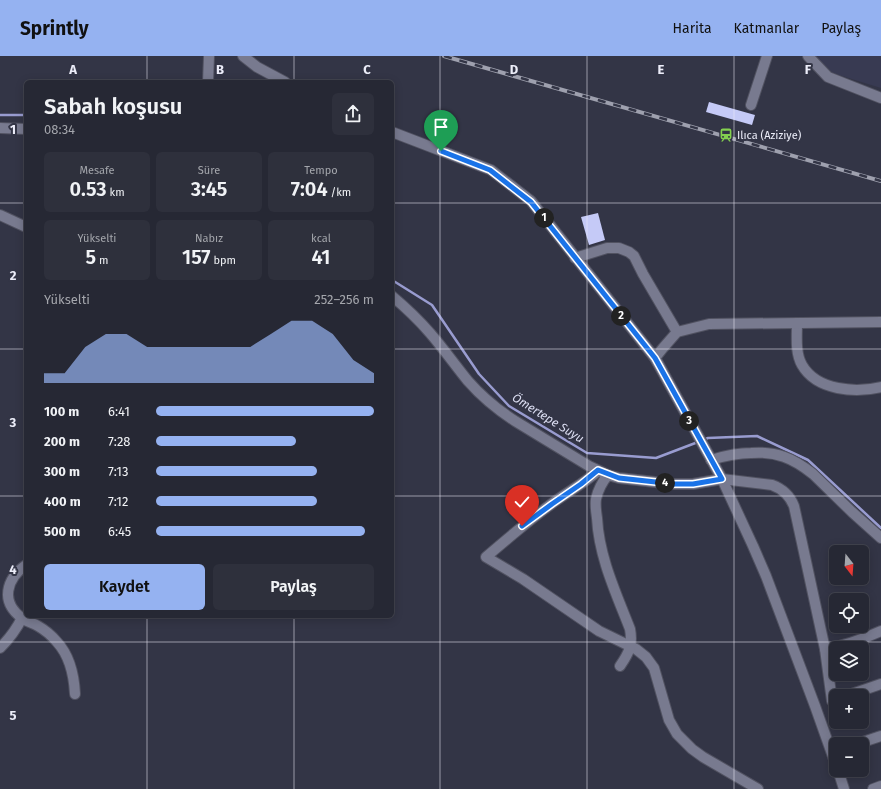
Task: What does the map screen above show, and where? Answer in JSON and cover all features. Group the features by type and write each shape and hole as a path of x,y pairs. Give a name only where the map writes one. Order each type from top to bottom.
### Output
{"street":[{"path":"208,80 209,56"},
{"path":"243,56 282,80"},
{"path":"751,105 767,56"},
{"path":"808,56 828,77 881,98"},
{"path":"0,128 24,129"},
{"path":"394,133 490,170 531,202 655,358 722,479 750,539 766,576 829,740"},
{"path":"0,215 24,226"},
{"path":"575,258 601,249 613,247 624,250 634,256 677,332"},
{"path":"394,298 422,324 469,382 486,399 515,422 589,466 608,475 619,478 674,484 693,484 722,479 772,485 786,493 792,501 799,529 832,689"},
{"path":"797,323 797,345 799,356 802,365 813,376 824,384 835,388 866,390 881,387"},
{"path":"655,358 677,332 709,324 881,323"},
{"path":"711,459 729,455 765,452 792,460 813,474 881,538"},
{"path":"598,470 581,484 527,522 486,557 523,579 599,631 642,652 654,668 669,720 677,734 692,749 703,757 758,789"},
{"path":"608,475 597,494 597,526 604,560 631,635 627,655 620,666"},
{"path":"24,567 12,578 8,587 7,592 10,605 22,618 45,631 57,641 71,668 75,694"},
{"path":"0,648 12,636 22,618"},
{"path":"825,649 856,642 881,631"},
{"path":"866,689 881,684"},
{"path":"815,706 829,702"},
{"path":"869,740 881,736"},
{"path":"840,777 844,789"},
{"path":"873,789 881,786"}],"shaded area":[{"path":"808,56 881,56 881,88 816,68"}],"building":[{"path":"709,102 755,115 752,125 706,112"},
{"path":"598,213 605,240 589,245 581,217"}],"waterway":[{"name":"Ömertepe Suyu","path":"0,115 24,115"},
{"name":"Ömertepe Suyu","path":"394,281 432,305 479,374 509,406 587,453 656,458 698,442"},
{"name":"Ömertepe Suyu","path":"703,440 708,438 757,436 808,460 881,528"}],"railway":[{"path":"444,56 881,181"}],"place":[{"name":"Ilıca (Aziziye)","path":"726,135"}],"route":[{"path":"441,151 490,170 531,202 655,358 722,479 693,484 674,484 619,478 598,470 590,478 522,526"}]}
